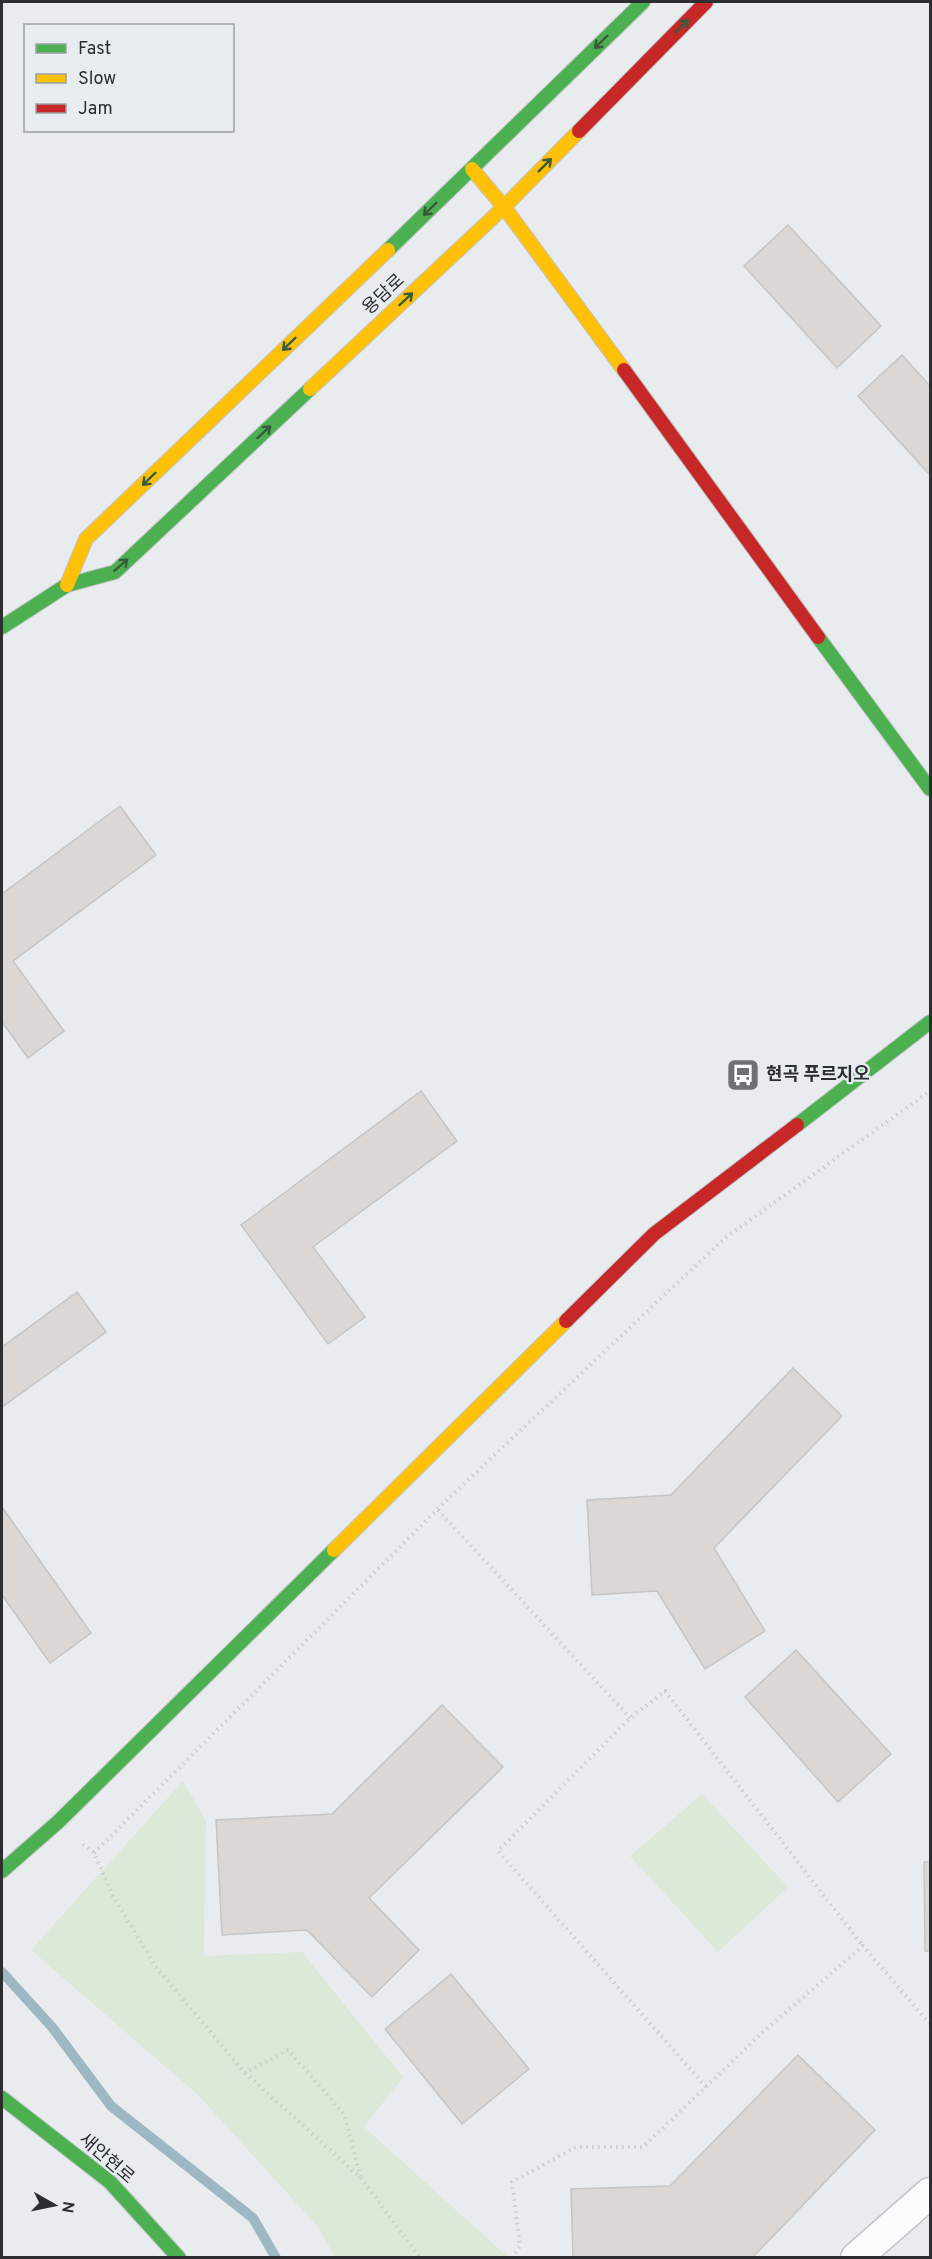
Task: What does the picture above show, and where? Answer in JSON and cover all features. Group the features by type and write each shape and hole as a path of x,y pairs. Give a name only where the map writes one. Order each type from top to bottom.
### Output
{"street":[{"name":"용담로","path":"68,585 86,539 643,2"},
{"name":"용담로","path":"2,627 68,585 115,572 504,207 706,2"},
{"path":"472,169 504,207 930,789"},
{"path":"2,1871 58,1822 654,1234 930,1023"},
{"name":"새안현로","path":"2,2098 110,2182 179,2258"},
{"path":"856,2258 930,2193"}],"path":[{"path":"94,1854 438,1510 725,1238 930,1091"},
{"path":"438,1510 630,1718"},
{"path":"706,2087 498,1851 630,1718 665,1691 863,1946 930,2024"},
{"path":"58,1822 94,1854 113,1896 155,1966 245,2073 362,2178 420,2258"},
{"path":"512,2258 520,2246 512,2182 576,2147 643,2147 763,2032 863,1946"},
{"path":"245,2073 288,2050 344,2114 362,2178"}],"green space":[{"path":"183,1781 206,1821 204,1956 302,1952 403,2077 364,2127 508,2257 335,2257 318,2227 198,2095 31,1950"},
{"path":"702,1794 788,1887 718,1952 630,1856"}],"building":[{"path":"788,225 881,326 837,368 744,266"},
{"path":"902,355 930,386 930,475 858,396"},
{"path":"120,806 156,855 13,961 64,1031 28,1058 2,1022 2,894"},
{"path":"421,1091 457,1141 313,1247 365,1317 328,1344 241,1225"},
{"path":"77,1292 106,1332 2,1407 2,1347"},
{"path":"793,1368 842,1416 714,1548 765,1631 705,1669 657,1591 592,1595 587,1500 671,1495"},
{"path":"2,1507 91,1633 50,1663 2,1595"},
{"path":"796,1650 891,1754 838,1802 745,1697"},
{"path":"442,1705 503,1767 369,1898 419,1950 372,1997 307,1930 222,1935 216,1820 332,1814"},
{"path":"924,1862 930,1862 930,1951 925,1951"},
{"path":"451,1974 529,2069 462,2124 385,2029"},
{"path":"798,2055 875,2130 752,2258 573,2258 571,2189 670,2186"}],"waterway":[{"path":"2,1972 52,2027 111,2106 253,2218 276,2258"}],"traffic: fast":[{"path":"388,250 643,2"},
{"path":"2,627 67,585 115,572 310,389"},
{"path":"818,637 930,789"},
{"path":"797,1125 930,1022"},
{"path":"2,1871 58,1822 334,1550"},
{"path":"2,2098 110,2182 179,2258"}],"traffic: slow":[{"path":"310,389 504,207 579,131"},
{"path":"472,169 504,207 624,370"},
{"path":"67,585 86,539 388,250"},
{"path":"334,1550 566,1321"}],"traffic: jam":[{"path":"579,131 706,2"},
{"path":"624,370 818,637"},
{"path":"566,1321 654,1234 797,1125"}],"place":[{"name":"현곡 푸르지오","path":"743,1075"}]}
